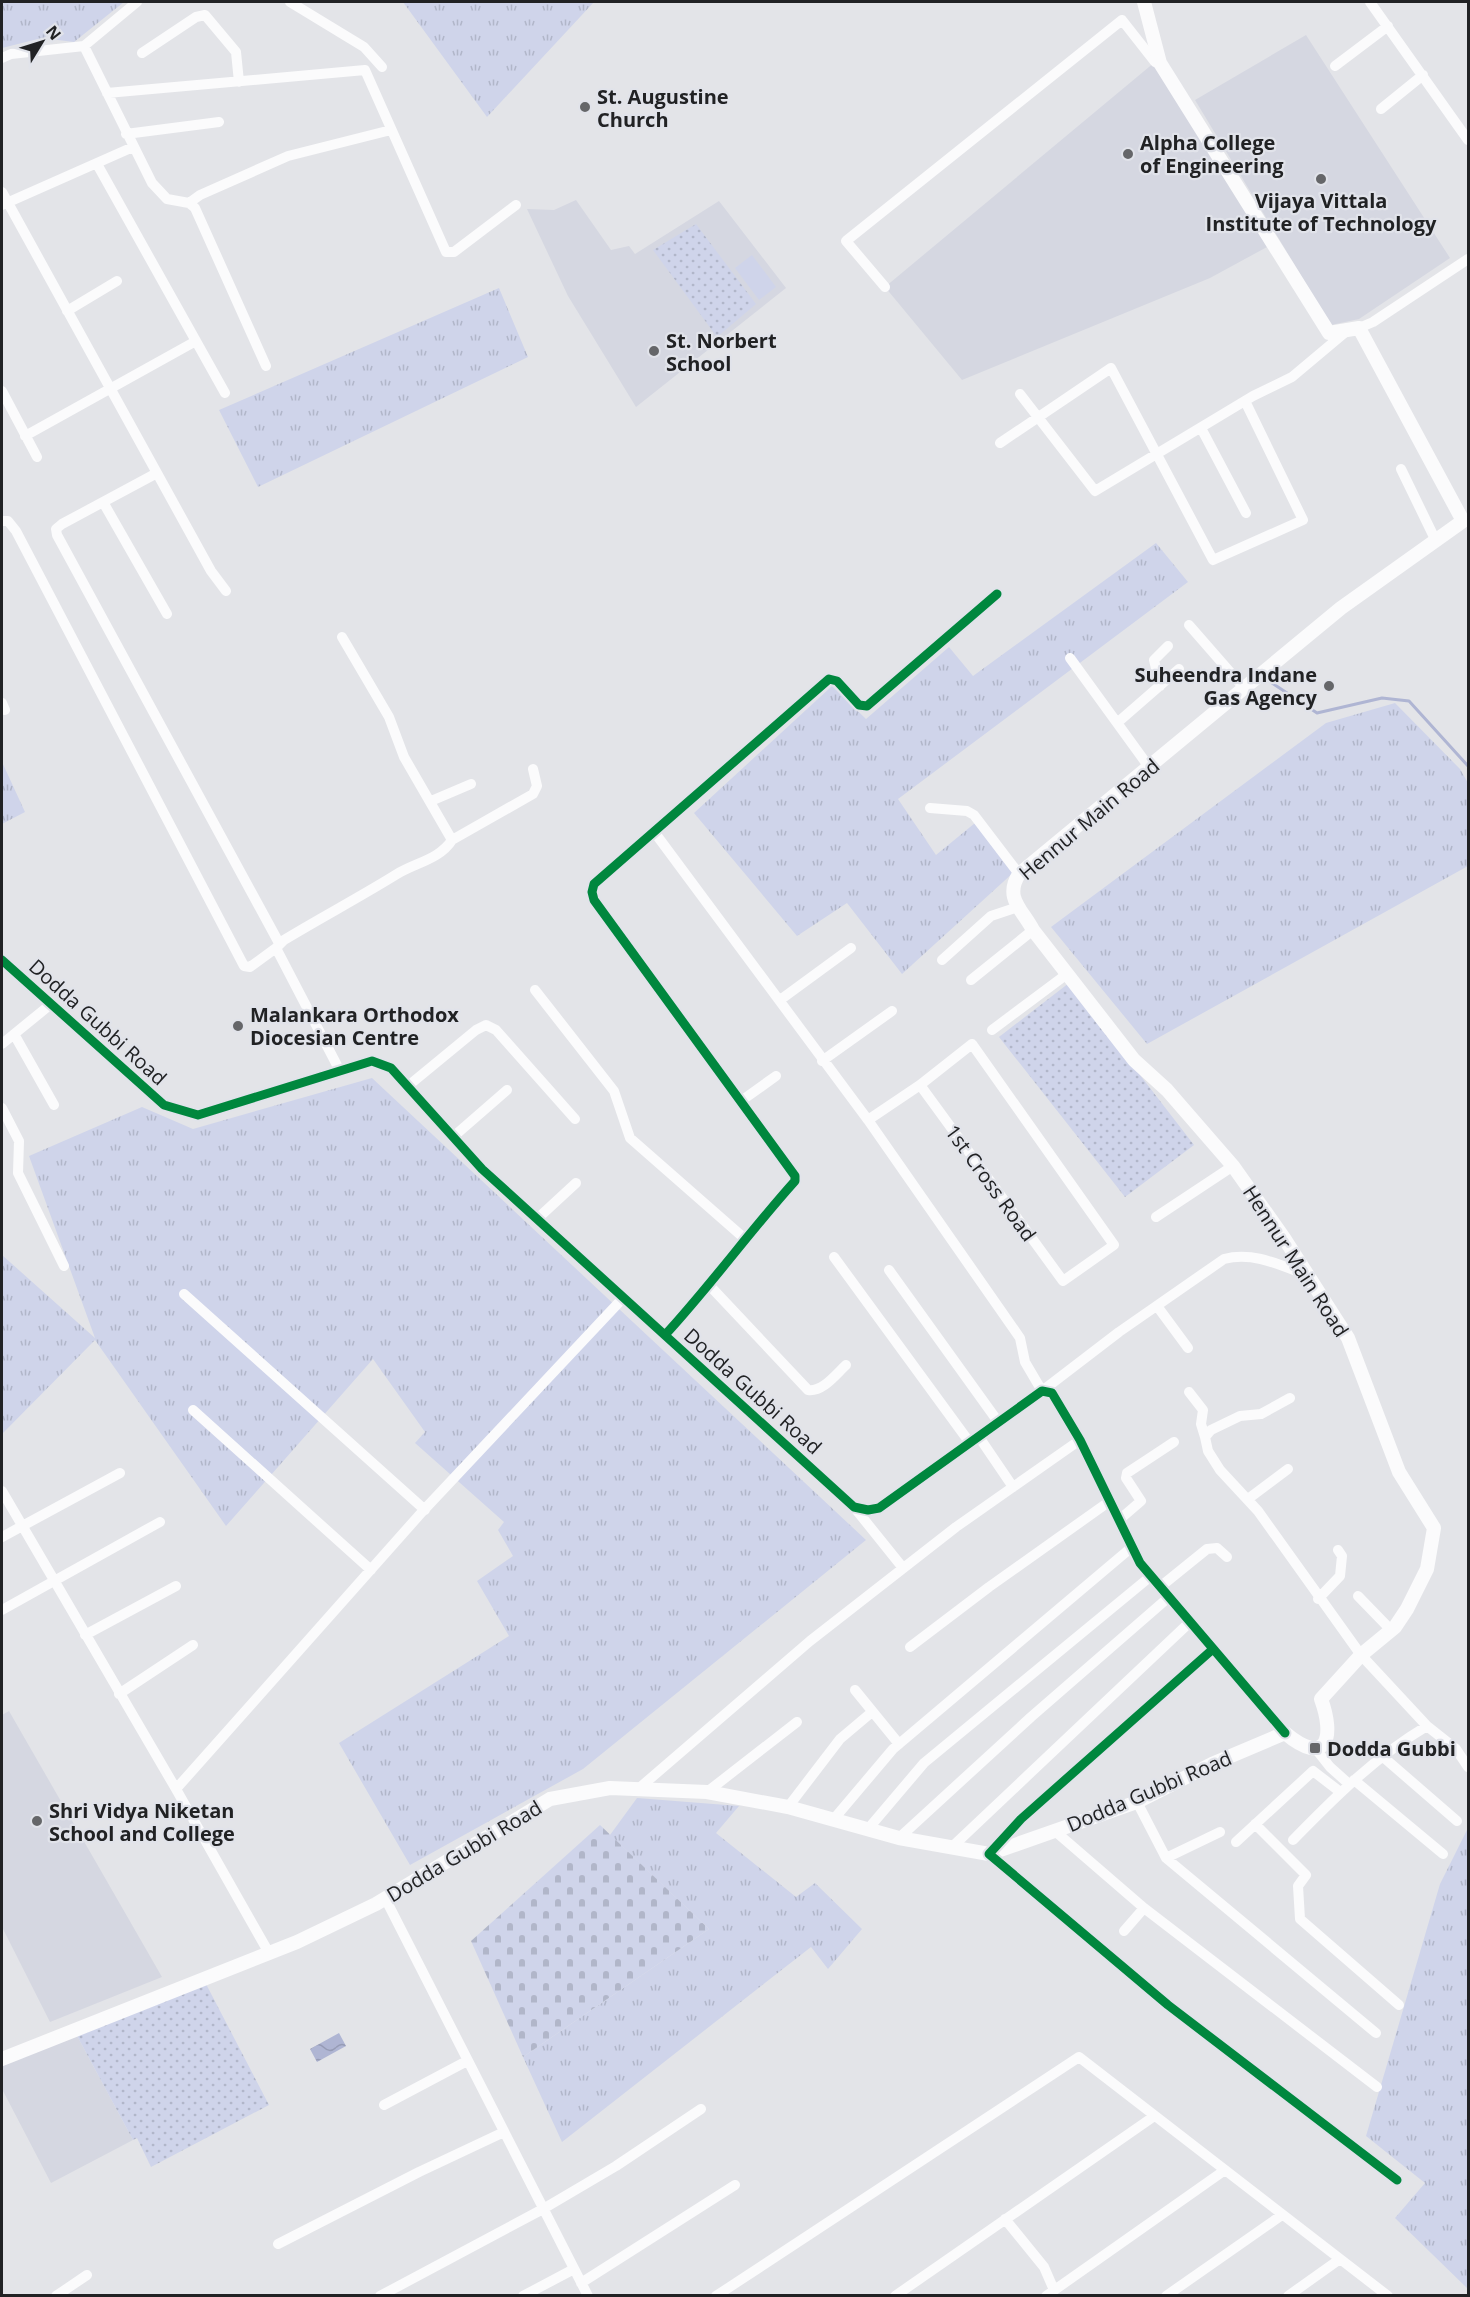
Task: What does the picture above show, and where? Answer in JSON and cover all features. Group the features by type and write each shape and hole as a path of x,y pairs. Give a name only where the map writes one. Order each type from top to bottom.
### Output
{"main road":[{"path":"1144,2 1160,63 1329,333 1354,329"},
{"name":"Hennur Main Road","path":"1316,1748 1328,1740 1329,1732 1321,1699 1360,1655 1391,1630 1407,1609 1426,1569 1434,1528 1400,1472 1348,1338 1309,1276 1233,1166 1167,1090 1134,1060 1032,930 1018,907 1012,885 1019,874 1341,608 1463,521 1354,329"},
{"path":"1285,1733 1296,1742 1316,1748"},
{"name":"Dodda Gubbi Road","path":"2,2059 269,1953 385,1898 550,1798 610,1788 707,1792 788,1807 899,1838 989,1854 1137,1802 1212,1764 1285,1733"}],"street":[{"path":"2,58 11,54 84,46 137,2"},
{"path":"290,2 364,47 382,67"},
{"path":"1370,2 1468,140"},
{"path":"142,53 196,17 206,15 236,52 239,82"},
{"path":"885,287 846,241 1122,20 1155,62 1160,63"},
{"path":"1335,66 1388,26"},
{"path":"84,46 126,134 158,191 167,199 189,204 195,208 266,366"},
{"path":"107,93 365,70 446,252 454,252 516,205"},
{"path":"1381,109 1423,75"},
{"path":"126,134 219,122"},
{"path":"189,204 200,195 288,156 392,130"},
{"path":"4,204 133,147"},
{"path":"98,164 225,393"},
{"path":"2,192 4,204 67,311 212,571 226,591"},
{"path":"1020,394 1095,491 1245,401 1292,377 1354,329 1373,322 1468,259"},
{"path":"67,311 117,281"},
{"path":"25,436 196,341"},
{"path":"1000,443 1111,368 1213,560 1303,520 1245,401"},
{"path":"2,391 37,457"},
{"path":"1201,428 1246,513"},
{"path":"1401,469 1435,539"},
{"path":"157,473 56,529 57,535 277,945 340,1071"},
{"path":"103,502 167,614"},
{"path":"2,521 8,521 16,531 244,966 250,967 277,945 398,874 425,861 444,849 452,840 533,794 537,790 533,769"},
{"path":"665,1335 710,1286 744,1238 795,1181 795,1176 594,900 592,892 594,884 829,679 837,681 859,705 867,706 998,594"},
{"path":"1189,625 1244,688"},
{"path":"342,637 389,717 404,757 452,840"},
{"path":"1160,686 1154,660 1168,646"},
{"path":"1070,658 1149,767"},
{"path":"1117,723 1179,669"},
{"path":"431,801 471,784"},
{"path":"930,808 967,811 974,815 1019,874"},
{"path":"655,833 868,1120 1020,1338 1025,1362 1042,1391 1052,1393 1080,1440 1140,1563 1285,1733"},
{"path":"942,960 992,916 1018,907"},
{"path":"971,980 1032,930"},
{"path":"780,1000 851,948"},
{"name":"Dodda Gubbi Road","path":"2,960 164,1105 198,1115 372,1061 391,1068 482,1169 854,1507 903,1568"},
{"path":"992,1029 1067,974"},
{"path":"536,990 614,1091 630,1138 744,1238"},
{"path":"2,1044 51,1004"},
{"path":"822,1061 892,1011"},
{"path":"408,1086 476,1029 486,1025 496,1030 575,1119"},
{"path":"14,1034 54,1105"},
{"name":"1st Cross Road","path":"972,1044 1114,1245 1063,1281 920,1085 972,1044"},
{"path":"741,1101 776,1076"},
{"path":"868,1120 920,1085"},
{"path":"453,1137 507,1090"},
{"path":"2,1108 19,1141 18,1173 64,1266"},
{"path":"1156,1217 1233,1166"},
{"path":"537,1219 576,1184"},
{"path":"834,1257 974,1440 1013,1487"},
{"path":"854,1507 868,1510 879,1509 1214,1264 1231,1257 1262,1259 1309,1276"},
{"path":"889,1270 999,1423"},
{"path":"710,1286 808,1390 815,1391 820,1388 846,1365"},
{"path":"184,1294 424,1510"},
{"path":"176,1789 424,1510 624,1297"},
{"path":"1156,1306 1188,1348"},
{"path":"1189,1392 1203,1410 1201,1424 1208,1451 1220,1470 1258,1511 1318,1599 1360,1655 1427,1726 1456,1749 1468,1767"},
{"path":"1205,1437 1211,1430 1240,1416 1262,1414 1290,1398"},
{"path":"193,1410 371,1570"},
{"path":"637,1790 810,1641 903,1568 1080,1440"},
{"path":"1119,1520 1141,1501 1126,1478 1127,1473 1174,1443"},
{"path":"1248,1499 1288,1469"},
{"path":"2,1537 120,1473"},
{"path":"2,1491 269,1953"},
{"path":"910,1647 989,1587 1110,1501"},
{"path":"2,1610 160,1522"},
{"path":"833,1820 899,1744 1132,1547"},
{"path":"1160,1587 1207,1549 1217,1548 1227,1557"},
{"path":"1318,1599 1340,1576 1342,1556 1338,1550"},
{"path":"868,1829 924,1763 1151,1576"},
{"path":"85,1635 176,1586"},
{"path":"1358,1596 1391,1630"},
{"path":"899,1838 1030,1717 1169,1597"},
{"path":"952,1847 1190,1622"},
{"path":"119,1694 193,1645"},
{"path":"1213,1649 1021,1819 989,1854 1168,2005 1397,2180"},
{"path":"855,1690 899,1744"},
{"path":"788,1807 840,1739 872,1712"},
{"path":"707,1792 797,1722"},
{"path":"1293,1840 1340,1791 1382,1756 1427,1726"},
{"path":"1236,1842 1313,1771 1318,1758 1316,1748"},
{"path":"1316,1748 1330,1767 1443,1854"},
{"path":"1382,1756 1457,1821"},
{"path":"1313,1771 1340,1791"},
{"path":"1137,1802 1166,1858 1376,2033"},
{"path":"1255,1824 1306,1875 1298,1886 1300,1919 1399,2005"},
{"path":"1056,1832 1144,1908 1377,2087"},
{"path":"1166,1858 1220,1832"},
{"path":"385,1898 588,2295"},
{"path":"1125,1931 1144,1908"},
{"path":"716,2295 1079,2057 1153,2117 1388,2295"},
{"path":"384,2104 467,2061"},
{"path":"380,2295 543,2209 616,2166 700,2109"},
{"path":"895,2295 1153,2117"},
{"path":"278,2244 419,2172 504,2132"},
{"path":"1005,2219 1044,2267 1050,2293 1225,2170"},
{"path":"581,2283 735,2185"},
{"path":"1166,2295 1282,2215"},
{"path":"1288,2295 1340,2259"},
{"path":"524,2295 574,2269"},
{"path":"56,2295 87,2276"}],"shaded area":[{"name":"Vijaya Vittala Institute of Technology","path":"1306,35 1450,258 1359,319 1331,325 1195,100"},
{"name":"Alpha College of Engineering","path":"1155,62 1267,247 1210,278 962,380 885,287"},
{"name":"St. Norbert School","path":"576,200 611,250 629,246 635,254 719,201 786,288 636,407 568,296 527,209 554,210"},
{"name":"Shri Vidya Niketan School and College","path":"9,1711 162,1977 50,2022 2,1927 2,1715"},
{"path":"75,2032 133,2140 51,2183 2,2089 2,2065"}],"green space":[{"path":"2,2 124,2 74,42 42,38 2,48"},
{"path":"403,2 594,2 487,117"},
{"path":"696,224 756,304 717,337 653,250"},
{"path":"752,255 776,287 759,300 735,268"},
{"path":"499,288 528,357 258,487 219,410"},
{"path":"1156,543 1188,582 898,799 936,855 975,823 1014,872 902,974 847,903 797,936 694,813 832,686 866,719 949,647 973,676"},
{"path":"1395,703 1460,769 1468,783 1468,866 1147,1044 1051,927 1326,723"},
{"path":"2,762 25,812 2,824"},
{"path":"1069,983 1194,1145 1125,1197 999,1037"},
{"path":"372,1078 866,1540 583,1769 410,1865 339,1743 509,1636 477,1581 513,1556 498,1530 504,1522 415,1443 425,1432 373,1359 226,1526 95,1340 2,1434 2,1255 95,1338 29,1156 142,1107 193,1129"},
{"path":"637,1798 739,1806 716,1833 796,1897 815,1883 862,1929 828,1969 811,1947 562,2142 523,2057 709,1929 610,1835"},
{"path":"600,1825 709,1929 523,2057 471,1941"},
{"path":"1468,1828 1468,2289 1395,2218 1425,2183 1366,2136 1440,1884"},
{"path":"206,1984 269,2105 151,2167 137,2138 133,2140 75,2032"}],"water":[{"path":"339,2033 346,2046 317,2062 310,2049"}],"waterway":[{"path":"1272,683 1317,713 1382,698 1409,701 1468,766"}],"cycle path":[{"path":"665,1335 795,1181 795,1176 594,900 592,892 594,884 829,679 837,681 859,705 867,706 997,594"},
{"path":"2,960 164,1105 198,1115 372,1061 391,1068 482,1169 854,1507 868,1510 879,1508 1042,1391 1052,1393 1080,1440 1140,1563 1285,1733"},
{"path":"1213,1649 1021,1819 989,1854 1168,2005 1397,2180"}],"place":[{"name":"St. Augustine Church","path":"585,107"},
{"name":"Alpha College of Engineering","path":"1128,154"},
{"name":"Vijaya Vittala Institute of Technology","path":"1321,179"},
{"name":"St. Norbert School","path":"654,351"},
{"name":"Suheendra Indane Gas Agency","path":"1329,686"},
{"name":"Malankara Orthodox Diocesian Centre","path":"238,1026"},
{"name":"Dodda Gubbi","path":"1315,1748"},
{"name":"Shri Vidya Niketan School and College","path":"37,1821"}]}
